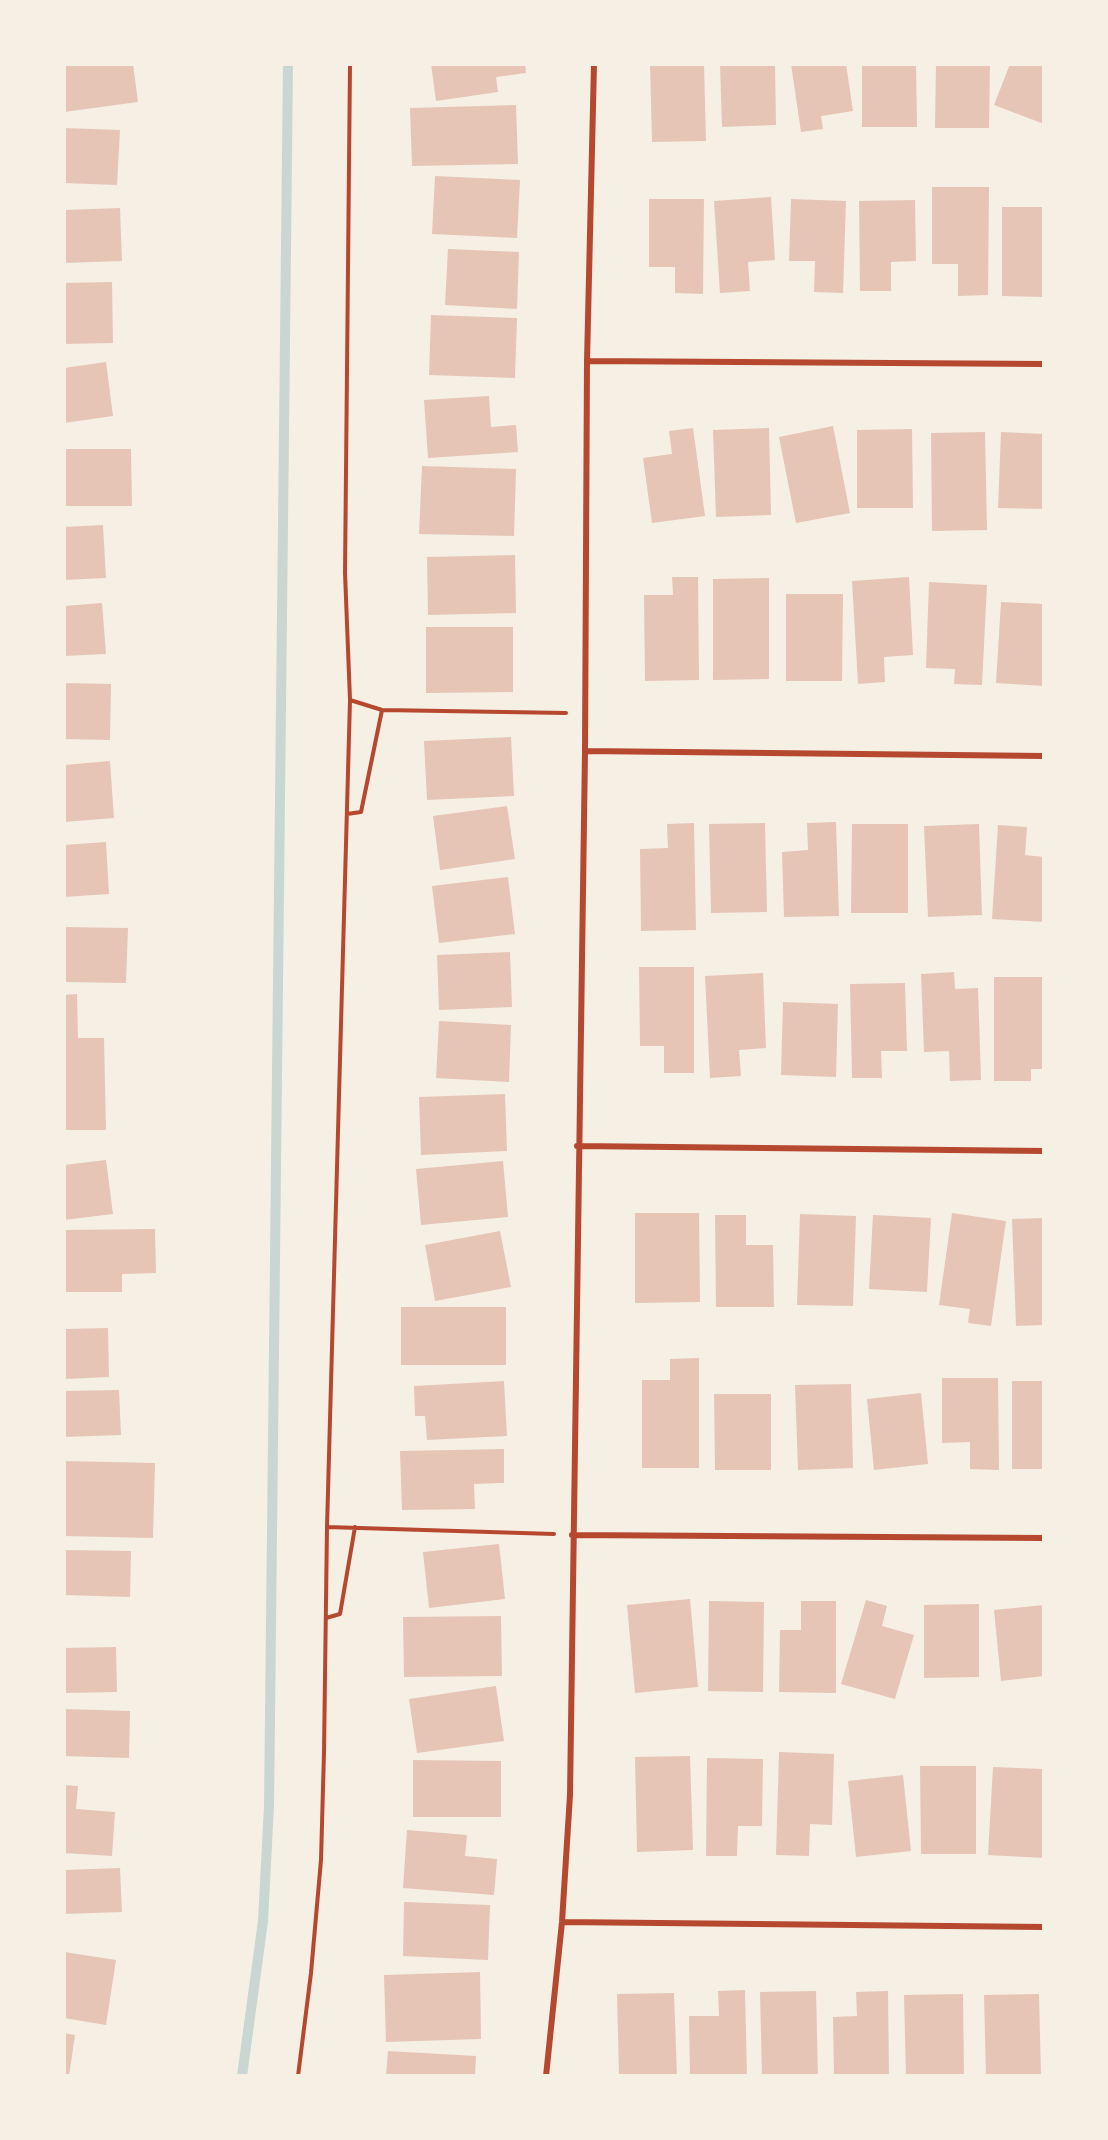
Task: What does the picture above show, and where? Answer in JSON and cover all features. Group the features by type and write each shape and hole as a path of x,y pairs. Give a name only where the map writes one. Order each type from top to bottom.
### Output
{"street":[{"path":"546,2076 570,1796 585,751 587,361 594,64"},
{"path":"587,361 1044,364"},
{"path":"585,751 1044,756"},
{"path":"578,1146 1044,1151"},
{"path":"572,1535 1044,1538"},
{"path":"561,1922 1044,1927"}],"path":[{"path":"298,2076 312,1973 321,1860 327,1527 350,700 345,573 350,64"},
{"path":"350,700 382,710 585,714"},
{"path":"347,814 362,812 382,710"},
{"path":"327,1527 572,1535"},
{"path":"326,1618 340,1614 355,1527"}],"building":[{"path":"64,64 133,64 138,102 64,112"},
{"path":"431,64 525,64 526,73 496,77 498,92 436,101"},
{"path":"650,64 704,64 706,141 652,142"},
{"path":"720,64 775,64 776,125 722,127"},
{"path":"791,64 846,64 853,111 821,116 823,129 801,132"},
{"path":"862,64 916,64 917,127 862,127"},
{"path":"936,64 990,64 989,128 935,128"},
{"path":"1010,64 1044,64 1044,124 994,105"},
{"path":"516,105 518,164 412,166 410,108"},
{"path":"64,128 120,130 117,185 64,183"},
{"path":"435,176 520,180 517,238 432,234"},
{"path":"932,187 989,187 988,295 958,296 958,264 932,264"},
{"path":"771,197 775,260 748,262 750,291 720,293 714,201"},
{"path":"649,199 704,199 703,294 675,293 675,267 649,267"},
{"path":"791,199 846,201 843,293 814,292 815,261 789,261"},
{"path":"915,200 916,261 891,262 891,291 860,291 859,201"},
{"path":"1002,207 1044,207 1044,297 1002,296"},
{"path":"120,208 122,261 64,263 64,210"},
{"path":"448,249 519,252 517,309 445,305"},
{"path":"112,282 113,343 64,344 64,283"},
{"path":"431,315 517,318 515,378 429,375"},
{"path":"106,362 113,416 64,423 64,368"},
{"path":"489,396 491,427 516,425 518,452 428,458 424,400"},
{"path":"833,426 850,513 796,523 779,437"},
{"path":"693,428 705,516 652,523 643,458 672,454 669,431"},
{"path":"769,428 771,515 716,517 713,430"},
{"path":"912,429 913,508 857,508 857,430"},
{"path":"985,432 987,530 932,531 931,433"},
{"path":"1001,432 1044,434 1044,509 998,508"},
{"path":"64,449 131,449 132,506 64,506"},
{"path":"422,466 516,469 514,536 419,534"},
{"path":"103,525 106,578 64,580 64,527"},
{"path":"515,555 516,613 428,615 427,557"},
{"path":"672,577 698,577 699,680 645,681 644,595 673,595"},
{"path":"909,577 913,655 884,657 885,682 858,684 852,581"},
{"path":"769,578 769,679 713,680 713,579"},
{"path":"929,582 987,585 982,685 954,684 955,669 926,668"},
{"path":"786,594 843,594 842,681 786,681"},
{"path":"1001,602 1044,604 1044,686 996,683"},
{"path":"102,603 106,654 64,656 64,606"},
{"path":"426,627 513,627 513,692 426,693"},
{"path":"64,683 111,684 110,740 64,739"},
{"path":"511,737 514,796 427,800 424,741"},
{"path":"110,761 114,818 64,822 64,765"},
{"path":"507,806 515,859 440,870 433,816"},
{"path":"836,822 839,916 784,917 782,852 808,850 807,823"},
{"path":"694,823 696,930 641,931 640,849 668,848 667,824"},
{"path":"765,823 767,912 711,913 709,824"},
{"path":"852,824 908,824 908,913 851,913"},
{"path":"979,824 982,915 928,917 924,826"},
{"path":"998,825 1027,827 1025,855 1044,857 1044,922 992,919"},
{"path":"106,842 109,894 64,897 64,845"},
{"path":"508,877 515,934 439,943 432,886"},
{"path":"64,927 128,928 126,983 64,982"},
{"path":"510,952 512,1007 439,1010 437,955"},
{"path":"639,967 694,967 694,1073 664,1073 664,1046 640,1046"},
{"path":"954,972 955,989 978,988 981,1080 950,1081 949,1051 924,1052 921,974"},
{"path":"763,973 766,1048 739,1050 741,1076 710,1078 705,976"},
{"path":"994,977 1044,977 1044,1069 1031,1069 1031,1081 994,1081"},
{"path":"905,983 907,1051 881,1051 882,1078 852,1078 850,984"},
{"path":"77,994 78,1038 104,1038 106,1130 64,1130 64,995"},
{"path":"783,1002 838,1004 836,1077 781,1075"},
{"path":"439,1021 511,1025 509,1082 436,1078"},
{"path":"505,1094 507,1151 421,1155 419,1097"},
{"path":"106,1160 113,1214 64,1220 64,1165"},
{"path":"503,1161 508,1217 421,1225 416,1169"},
{"path":"635,1213 699,1213 700,1302 635,1303"},
{"path":"952,1213 1006,1221 991,1326 968,1323 970,1309 939,1305"},
{"path":"800,1214 856,1216 853,1306 797,1305"},
{"path":"715,1215 746,1215 746,1245 773,1245 774,1307 716,1307"},
{"path":"873,1215 931,1218 927,1292 869,1289"},
{"path":"1044,1218 1044,1325 1016,1326 1012,1219"},
{"path":"155,1229 156,1273 122,1274 122,1292 64,1292 64,1230"},
{"path":"500,1231 511,1287 435,1301 425,1245"},
{"path":"401,1307 506,1307 506,1365 401,1365"},
{"path":"108,1328 109,1377 64,1379 64,1329"},
{"path":"699,1358 699,1468 642,1468 642,1380 670,1380 670,1359"},
{"path":"942,1378 998,1378 999,1470 970,1469 970,1442 942,1443"},
{"path":"504,1381 507,1436 427,1440 425,1416 415,1416 414,1386"},
{"path":"1012,1381 1044,1381 1044,1469 1012,1469"},
{"path":"851,1384 853,1468 798,1470 795,1385"},
{"path":"119,1390 121,1435 64,1437 64,1391"},
{"path":"921,1393 928,1464 874,1470 867,1399"},
{"path":"714,1394 771,1394 771,1470 715,1470"},
{"path":"504,1449 504,1483 474,1484 475,1509 402,1510 400,1451"},
{"path":"64,1461 155,1463 153,1538 64,1536"},
{"path":"499,1544 505,1599 429,1608 423,1552"},
{"path":"64,1550 131,1551 130,1597 64,1595"},
{"path":"690,1599 698,1687 635,1693 627,1605"},
{"path":"866,1600 887,1606 882,1626 914,1635 895,1699 841,1684"},
{"path":"709,1601 764,1602 763,1692 708,1691"},
{"path":"801,1601 836,1601 836,1693 779,1692 780,1630 801,1630"},
{"path":"979,1604 979,1677 924,1678 924,1605"},
{"path":"1044,1605 1044,1676 1001,1681 994,1610"},
{"path":"501,1616 502,1676 404,1677 403,1617"},
{"path":"116,1647 117,1692 64,1693 64,1648"},
{"path":"496,1686 504,1741 417,1753 409,1699"},
{"path":"64,1709 130,1711 129,1758 64,1756"},
{"path":"779,1752 834,1754 832,1825 810,1824 809,1856 776,1855"},
{"path":"690,1756 693,1850 637,1852 635,1757"},
{"path":"707,1758 763,1759 762,1826 738,1826 737,1856 706,1856"},
{"path":"413,1760 501,1761 501,1817 413,1817"},
{"path":"920,1766 976,1766 976,1854 921,1854"},
{"path":"993,1767 1044,1769 1044,1858 988,1855"},
{"path":"903,1775 911,1851 856,1857 848,1781"},
{"path":"64,1785 78,1786 76,1809 115,1812 112,1856 64,1853"},
{"path":"407,1830 467,1835 465,1856 497,1859 494,1895 403,1888"},
{"path":"120,1868 122,1912 64,1914 64,1870"},
{"path":"404,1902 490,1905 488,1960 403,1956"},
{"path":"64,1952 116,1960 106,2025 64,2018"},
{"path":"480,1972 481,2039 386,2042 384,1975"},
{"path":"745,1990 747,2076 690,2076 689,2016 719,2016 718,1991"},
{"path":"816,1991 818,2076 762,2076 760,1992"},
{"path":"888,1991 889,2076 834,2076 833,2017 857,2016 856,1992"},
{"path":"674,1993 677,2076 619,2076 617,1994"},
{"path":"963,1994 964,2076 906,2076 904,1995"},
{"path":"1039,1994 1041,2076 986,2076 984,1995"},
{"path":"64,2033 75,2035 69,2076 64,2076"},
{"path":"388,2051 476,2056 475,2076 386,2076"}],"waterway":[{"path":"242,2076 263,1921 269,1806 288,64"}]}
